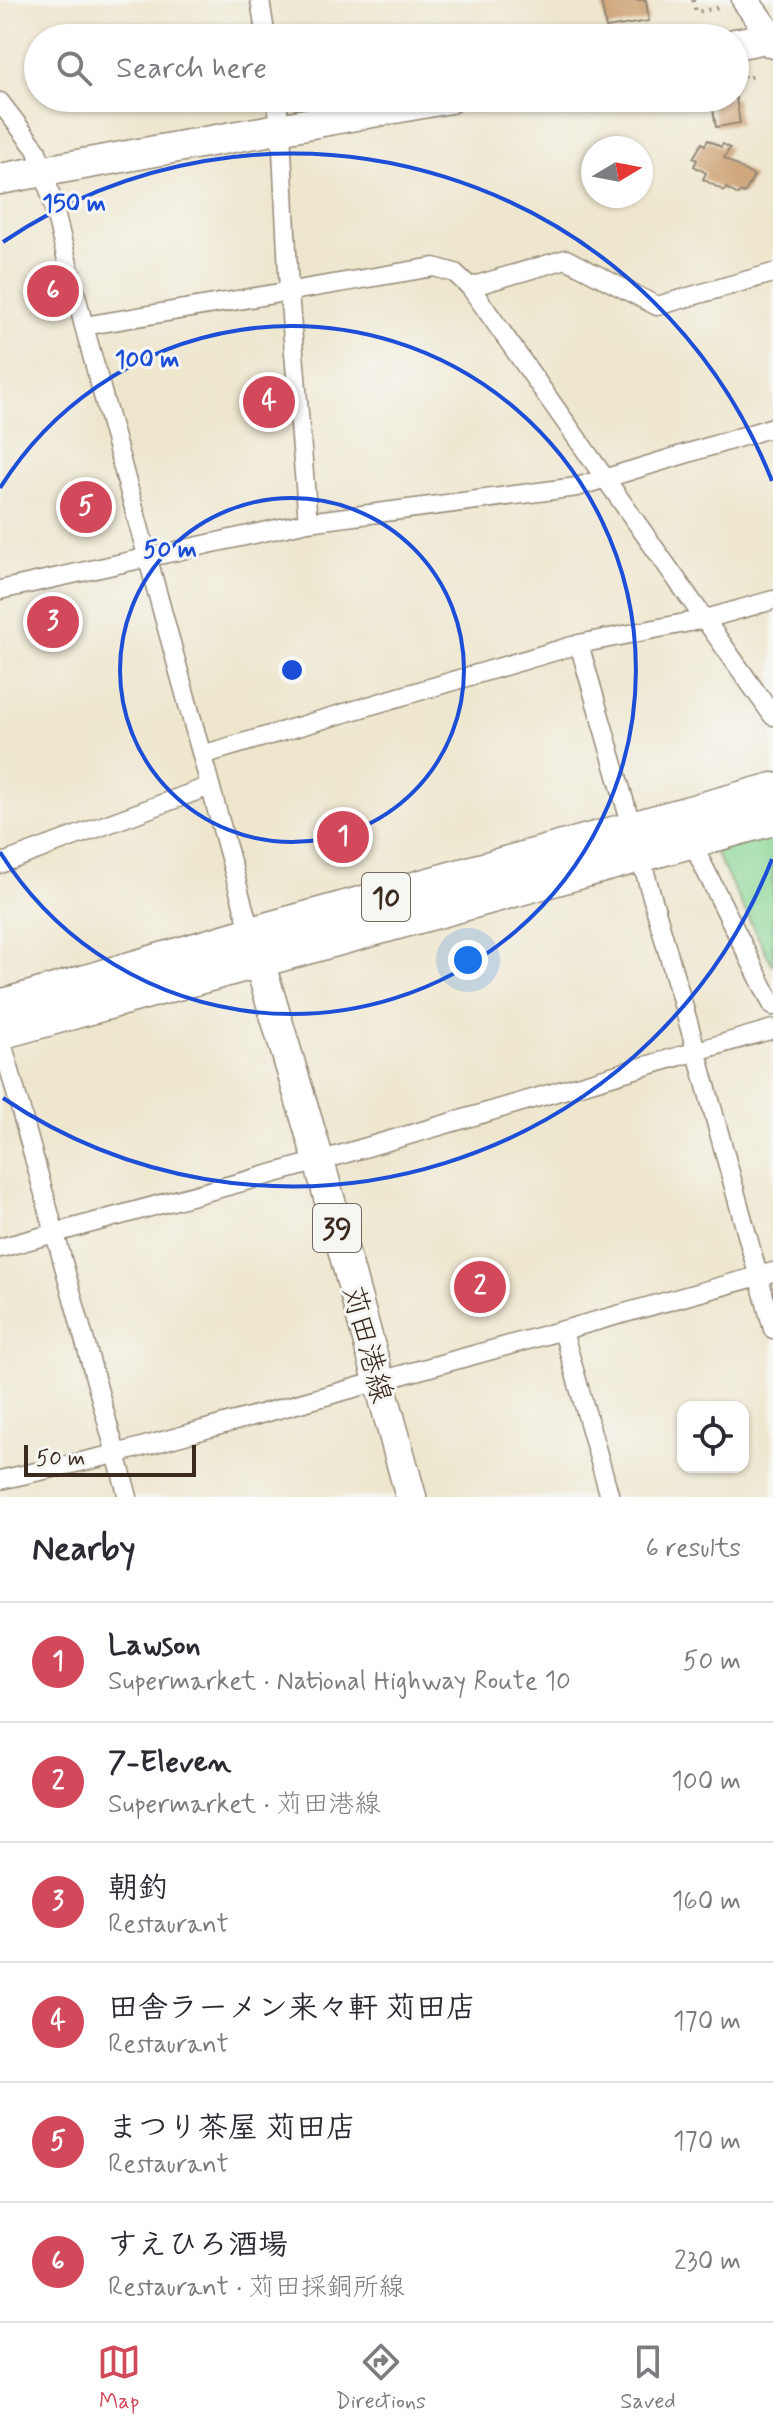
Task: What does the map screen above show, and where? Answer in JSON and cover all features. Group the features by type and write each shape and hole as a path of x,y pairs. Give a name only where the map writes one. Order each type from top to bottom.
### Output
{"highway":[{"name":"10","path":"0,1007 255,948 637,841 773,790"},
{"name":"10","path":"637,841 690,839 773,818"},
{"name":"10","path":"0,1034 255,948"}],"main road":[{"path":"735,3 773,39"},
{"path":"773,27 773,39"},
{"path":"749,51 773,39"},
{"path":"0,179 376,112"},
{"name":"苅田港線","path":"255,948 319,1161 411,1497"}],"street":[{"path":"260,0 264,24"},
{"path":"0,102 36,149 44,170 255,948"},
{"path":"278,112 308,522"},
{"path":"470,287 566,259 657,306 773,273"},
{"path":"84,326 434,267 455,273 470,287 773,716"},
{"path":"0,590 308,522 577,487 773,427"},
{"path":"202,755 579,644 705,619 773,600"},
{"path":"579,644 697,1053 766,1274 773,1329"},
{"path":"0,864 210,786"},
{"path":"690,839 773,1006"},
{"path":"0,1248 319,1161 773,1029"},
{"path":"0,1034 128,1497"},
{"path":"0,1480 116,1454 766,1274"},
{"path":"563,1331 610,1497"}],"path":[{"path":"693,0 696,12 735,3"},
{"path":"749,78 753,77"}],"green space":[{"path":"773,837 773,966 715,852"}],"building":[{"path":"601,0 646,0 649,21 605,24"},
{"path":"713,112 738,112 740,123 716,127"},
{"path":"708,140 730,148 724,158 754,176 744,194 740,192 738,195 726,188 724,191 703,179 706,173 694,166 697,160 693,158 702,143 705,145"}],"place":[{"name":"すえひろ酒場","path":"53,291"},
{"name":"田舎ラーメン来々軒 苅田店","path":"269,402"},
{"name":"まつり茶屋 苅田店","path":"86,507"},
{"name":"朝釣","path":"53,622"},
{"name":"Lawson","path":"343,837"},
{"name":"7-Eleven","path":"480,1287"}]}
